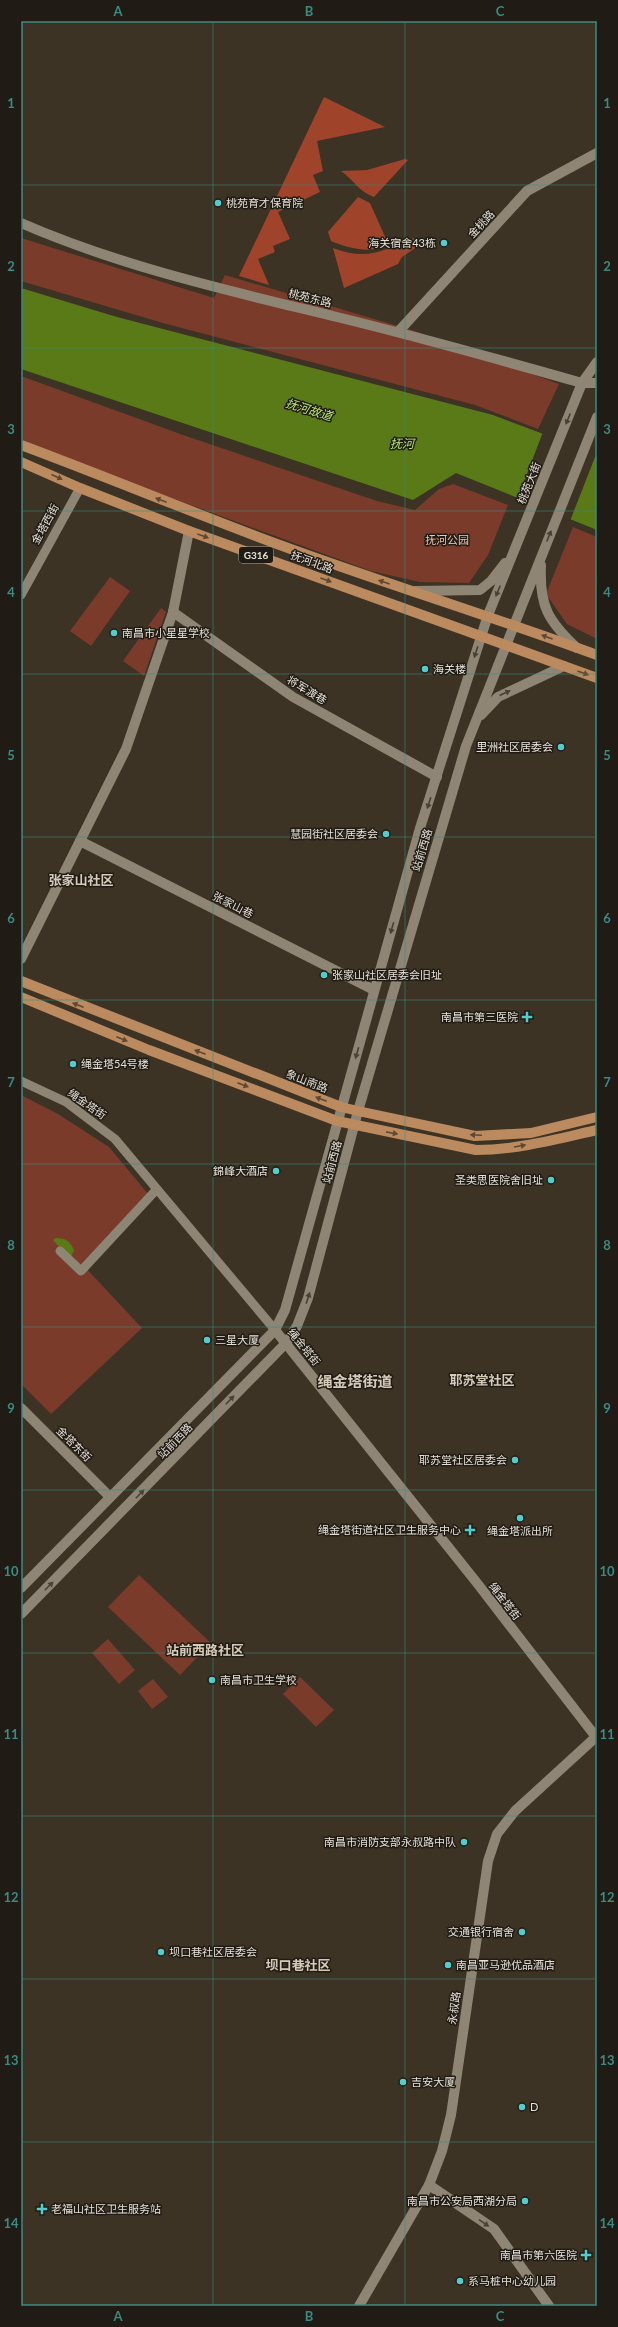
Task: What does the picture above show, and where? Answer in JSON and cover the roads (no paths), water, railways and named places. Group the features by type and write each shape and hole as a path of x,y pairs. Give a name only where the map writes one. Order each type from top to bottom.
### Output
{"main road":[{"name":"抚河北路","path":"21,445 276,544 411,591 488,615 597,655"},
{"name":"抚河北路","path":"21,462 80,488 189,530 597,678"},
{"name":"象山南路","path":"21,981 341,1107 475,1136 531,1133 597,1117"},
{"path":"21,998 149,1050 337,1121 354,1126 476,1150 495,1150 524,1146 597,1130"}],"street":[{"name":"金桃路","path":"398,332 527,191 597,153"},
{"name":"桃苑东路","path":"21,223 61,241 186,280 398,332 582,383 597,383"},
{"name":"桃苑大街","path":"488,615 582,383 597,362"},
{"path":"514,624 597,417"},
{"name":"金塔西街","path":"21,595 80,488"},
{"path":"21,959 126,749 173,612 189,530"},
{"path":"411,591 480,590 491,582 514,552"},
{"path":"541,557 540,583 544,607 549,619 557,630 577,648"},
{"name":"将军渡巷","path":"173,612 292,697 437,777"},
{"name":"站前西路","path":"21,1588 275,1330 285,1310 294,1285 337,1121 374,990 437,777 488,615"},
{"name":"站前西路","path":"21,1614 286,1343 297,1326 308,1298 358,1111 454,784 477,719 514,624"},
{"path":"477,719 498,697 564,666"},
{"name":"张家山巷","path":"80,841 374,990"},
{"name":"绳金塔街","path":"21,1081 66,1102 116,1139 286,1343 477,1583 597,1737"},
{"path":"60,1251 80,1271 157,1189"},
{"name":"金塔东街","path":"21,1408 110,1497"},
{"name":"永叔路","path":"359,2306 428,2186 442,2151 450,2115 488,1861 497,1834 516,1811 597,1737"},
{"path":"428,2186 494,2229 549,2306"}],"water":[{"name":"抚河","path":"21,288 117,317 493,415 597,454 597,530 456,473 413,500 21,369"},
{"path":"56,1238 65,1239 71,1244 74,1250 70,1259 53,1240"}],"place":[{"name":"桃苑育才保育院","path":"218,203"},
{"name":"海关宿舍43栋","path":"444,243"},
{"name":"南昌市小星星学校","path":"114,633"},
{"name":"海关楼","path":"425,669"},
{"name":"里洲社区居委会","path":"561,747"},
{"name":"慧园街社区居委会","path":"386,834"},
{"name":"张家山社区居委会旧址","path":"324,975"},
{"name":"南昌市第三医院","path":"527,1017"},
{"name":"绳金塔54号楼","path":"73,1064"},
{"name":"錦峰大酒店","path":"276,1171"},
{"name":"圣类思医院舍旧址","path":"551,1180"},
{"name":"三星大厦","path":"207,1340"},
{"name":"耶苏堂社区居委会","path":"515,1460"},
{"name":"绳金塔派出所","path":"520,1518"},
{"name":"绳金塔街道社区卫生服务中心","path":"470,1530"},
{"name":"南昌市卫生学校","path":"212,1680"},
{"name":"南昌市消防支部永叔路中队","path":"464,1842"},
{"name":"交通银行宿舍","path":"522,1932"},
{"name":"坝口巷社区居委会","path":"161,1952"},
{"name":"南昌亚马逊优品酒店","path":"448,1965"},
{"name":"吉安大厦","path":"403,2082"},
{"name":"D","path":"522,2107"},
{"name":"南昌市公安局西湖分局","path":"525,2201"},
{"name":"老福山社区卫生服务站","path":"42,2209"},
{"name":"南昌市第六医院","path":"586,2255"},
{"name":"系马桩中心幼儿园","path":"460,2281"}],"district":[{"name":"张家山社区","path":"81,880"},
{"name":"耶苏堂社区","path":"482,1380"},
{"name":"绳金塔街道","path":"355,1382"},
{"name":"站前西路社区","path":"205,1650"},
{"name":"坝口巷社区","path":"298,1965"}],"water label":[{"name":"抚河故道","path":"309,410"}],"park label":[{"name":"抚河公园","path":"447,540"}]}
